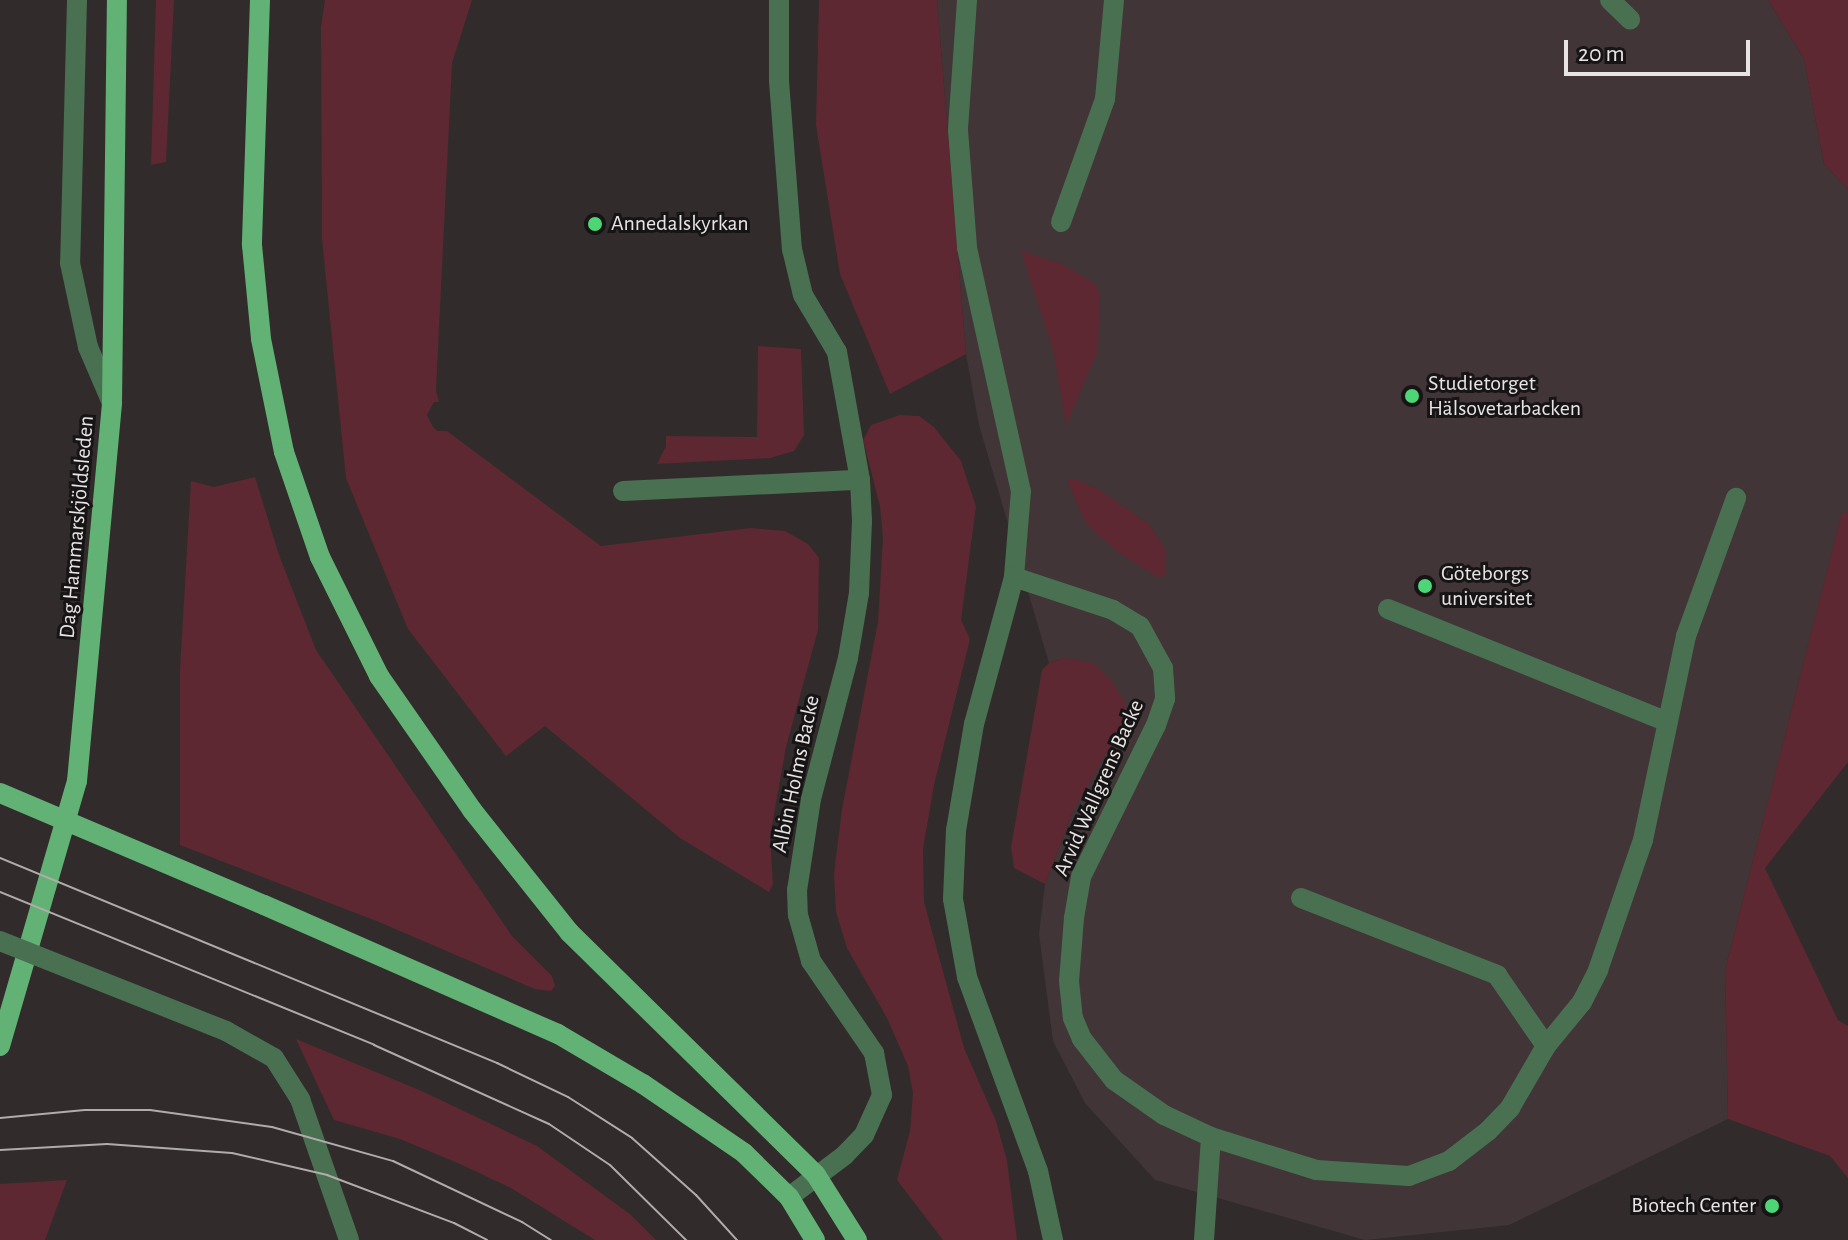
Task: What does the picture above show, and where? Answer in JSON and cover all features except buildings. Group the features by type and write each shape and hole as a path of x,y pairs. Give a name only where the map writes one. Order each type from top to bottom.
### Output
{"main road":[{"name":"Dag Hammarskjöldsleden","path":"0,1046 77,781 112,403 117,0"},
{"path":"260,0 252,245 261,339 277,427 320,557 379,676 491,835 569,932 816,1175 857,1240"},
{"path":"0,793 558,1034 643,1084 744,1153 789,1197 815,1240"}],"street":[{"path":"77,0 70,263 88,347 112,403"},
{"name":"Albin Holms Backe","path":"779,0 779,81 792,249 803,295 837,352 860,480 859,593 848,658 811,799 797,890 798,915 811,961 874,1053 882,1095 864,1135 845,1155 789,1197"},
{"path":"967,0 958,130 967,248 1021,491 1014,577 974,724 956,830 953,899 967,977 1038,1171 1053,1240"},
{"path":"1061,222 1105,99 1114,0"},
{"path":"1610,0 1630,19"},
{"path":"623,491 860,480"},
{"name":"Arvid Wallgrens Backe","path":"1014,577 1113,610 1140,626 1163,668 1165,699 1156,725 1081,877 1069,981 1073,1018 1082,1039 1114,1080 1164,1115 1211,1137 1316,1170 1409,1176 1449,1161 1488,1131 1510,1108 1546,1046 1582,1002 1598,970 1643,840 1686,636 1736,498"},
{"path":"1388,609 1667,722"},
{"path":"1301,898 1497,975 1546,1046"},
{"path":"0,941 226,1031 274,1058 300,1099 349,1240"},
{"path":"1204,1240 1211,1137"}],"shaded area":[{"path":"156,0 174,0 166,162 151,165"},
{"path":"325,0 472,0 452,63 436,390 439,402 434,402 427,415 433,427 437,431 447,431 601,546 751,528 785,531 808,544 819,558 818,630 786,747 770,836 773,884 769,892 680,838 545,726 506,756 408,629 346,478 322,239 321,27"},
{"path":"819,0 937,0 966,354 890,394 840,274 816,125"},
{"name":"Göteborgs universitet","path":"937,0 1768,0 1804,59 1824,164 1848,189 1848,514 1842,513 1725,970 1728,1119 1509,1225 1365,1240 1155,1180 1085,1103 1053,1041 1039,934 1045,884 1074,809 1065,658 1049,663 979,425 966,354"},
{"path":"1768,0 1848,0 1848,189 1824,164 1804,59"},
{"path":"1021,251 1062,264 1095,284 1100,295 1098,350 1066,425 1054,353"},
{"path":"758,346 801,349 804,435 794,451 770,458 657,464 666,446 666,436 757,437"},
{"path":"900,415 919,416 934,427 961,461 976,506 961,620 970,639 934,785 923,849 924,902 964,1048 996,1121 1007,1161 1017,1240 943,1240 897,1180 910,1131 913,1093 908,1066 887,1018 847,948 836,912 834,874 842,809 878,622 883,538 880,506 863,440 871,425"},
{"path":"255,477 279,555 316,650 512,936 552,976 555,986 551,991 535,989 379,922 180,845 180,670 191,481 214,487"},
{"path":"1067,480 1077,480 1098,489 1149,524 1166,550 1165,575 1159,578 1119,553 1086,524"},
{"path":"1842,512 1848,514 1848,762 1765,868 1838,1020 1848,1026 1848,1178 1830,1156 1728,1119 1725,970"},
{"path":"1065,658 1093,663 1111,680 1125,702 1124,723 1074,809 1045,884 1014,868 1011,847 1042,670 1049,663"},
{"path":"296,1039 424,1092 537,1146 631,1215 656,1240 595,1240 511,1188 460,1164 400,1139 334,1120"},
{"path":"67,1180 45,1240 0,1240 0,1184"}],"tram line":[{"path":"0,858 497,1063 568,1097 632,1138 696,1195 737,1240"},
{"path":"0,892 374,1045 549,1124 610,1165 686,1240"},
{"path":"0,1118 85,1110 150,1110 272,1127 393,1161 522,1222 551,1240"},
{"path":"0,1150 107,1144 232,1153 327,1175 454,1223 487,1240"}],"place":[{"name":"Annedalskyrkan","path":"595,224"},
{"name":"Studietorget Hälsovetarbacken","path":"1412,396"},
{"name":"Göteborgs universitet","path":"1425,586"},
{"name":"Biotech Center","path":"1772,1206"}]}
